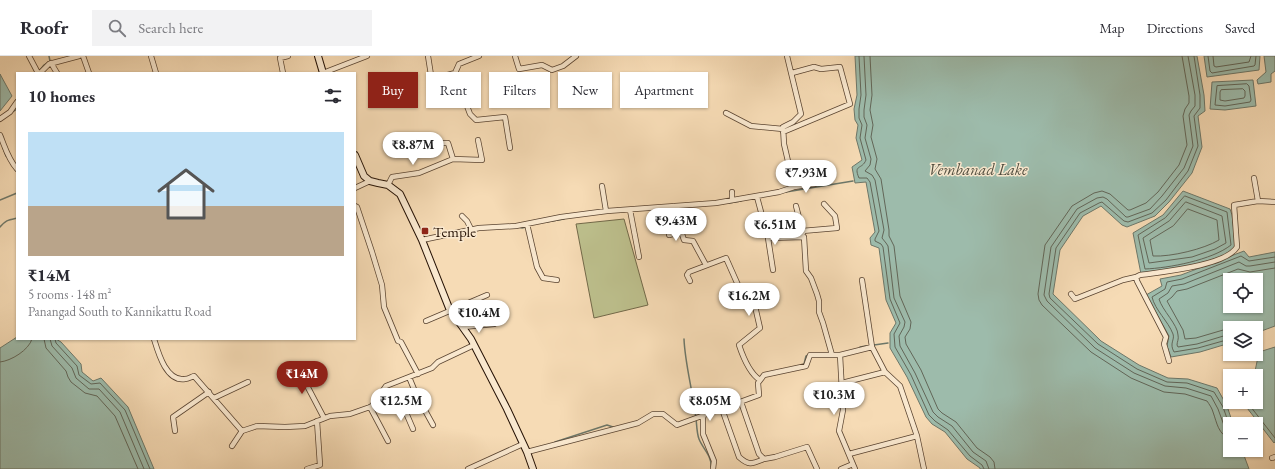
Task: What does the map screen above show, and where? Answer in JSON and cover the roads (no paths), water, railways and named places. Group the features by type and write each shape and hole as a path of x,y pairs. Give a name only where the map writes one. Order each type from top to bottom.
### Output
{"main road":[{"path":"318,56 323,72"},
{"path":"356,157 364,176 370,180 388,185 400,194 422,240 449,308 452,310 474,345 507,409 527,452 533,469"}],"street":[{"path":"29,56 38,72"},
{"path":"40,72 51,63 79,56"},
{"path":"83,56 90,72"},
{"path":"151,56 156,72"},
{"path":"283,72 280,58 288,56"},
{"path":"325,72 364,56"},
{"path":"428,56 431,72"},
{"path":"455,72 459,64 479,56"},
{"path":"515,56 519,70 542,65 552,70 563,66 576,56"},
{"path":"787,56 801,114 793,122 783,127 784,144 794,187"},
{"path":"51,63 56,72"},
{"path":"726,113 751,126 783,130 850,104 840,67 821,69 814,66 792,73"},
{"path":"0,119 10,112 16,103"},
{"path":"468,108 470,114 476,120 505,117 510,148"},
{"path":"0,135 6,151 16,168"},
{"path":"388,185 392,178 419,173 453,159 482,160 478,140"},
{"path":"438,143 448,143 453,159"},
{"path":"1254,178 1258,201"},
{"path":"356,187 370,180"},
{"path":"422,240 471,229 516,226 561,217 606,211 716,203 815,184"},
{"path":"602,186 606,211"},
{"path":"732,192 732,200"},
{"path":"757,196 768,238 773,270"},
{"path":"1071,294 1075,300 1123,280 1140,275 1191,268 1223,257 1235,250 1237,247 1234,205 1258,201 1275,202"},
{"path":"802,231 837,228 835,216 824,204"},
{"path":"356,206 360,214 382,285 384,307 398,341 401,342 418,374"},
{"path":"673,206 677,233"},
{"path":"796,206 804,236 806,271 811,278 819,301 819,312 832,355"},
{"path":"630,210 639,257"},
{"path":"462,216 467,221 471,229"},
{"path":"527,224 537,268 543,278 557,280"},
{"path":"669,235 681,231 684,240 694,241 706,265"},
{"path":"768,238 804,236"},
{"path":"690,281 687,275 689,272 726,258 742,294 752,293 760,328 739,345 741,352 754,376 760,380"},
{"path":"1136,277 1136,281 1166,337 1164,344 1169,361"},
{"path":"862,280 872,347 885,372 900,386 916,436 924,469"},
{"path":"426,321 487,295"},
{"path":"463,327 494,324"},
{"path":"154,340 164,366 176,378 184,380 194,376 242,431"},
{"path":"232,446 242,431 257,426 305,426 330,416 350,414 370,407 380,396 386,386 432,368 438,362 474,345"},
{"path":"527,452 638,423 653,414 664,414 677,425 759,395 758,383 764,375 806,366 810,355 840,355 872,347"},
{"path":"840,355 843,410 839,431 854,467 841,469"},
{"path":"283,369 303,378 324,418"},
{"path":"842,383 885,372"},
{"path":"409,377 416,394 433,425"},
{"path":"214,398 248,382"},
{"path":"176,431 173,417 209,392"},
{"path":"380,396 404,408 413,429"},
{"path":"741,402 759,454 764,459"},
{"path":"370,407 388,442"},
{"path":"722,409 739,457 745,462 750,464 807,448 817,469"},
{"path":"703,416 703,434 714,461 713,469"},
{"path":"307,469 320,465 318,421"},
{"path":"849,454 916,436"},
{"path":"469,469 523,444"}],"water":[{"name":"Vembanad Lake","path":"855,56 1197,56 1204,95 1205,111 1198,116 1202,147 1192,173 1169,202 1155,216 1127,227 1122,225 1101,206 1083,216 1060,250 1053,294 1101,341 1139,365 1168,378 1188,379 1217,388 1223,399 1223,409 1228,409 1231,417 1223,417 1223,457 1245,457 1249,469 980,469 967,459 945,432 932,424 926,417 907,377 890,348 890,333 896,323 886,300 879,248 871,245 870,238 875,232 866,182 855,183 852,167 862,160 856,138 858,125 855,120 854,109 857,95"},
{"path":"1204,56 1260,56 1259,70 1207,77"},
{"path":"1264,56 1275,56 1275,71 1271,74 1271,82 1258,84 1257,80 1266,72"},
{"path":"0,74 12,96 0,111"},
{"path":"1253,80 1256,106 1225,110 1210,109 1212,82"},
{"path":"1183,191 1230,209 1236,247 1227,254 1204,263 1178,269 1141,274 1133,233 1163,215"},
{"path":"1244,251 1249,257 1275,252 1275,326 1263,330 1263,321 1223,321 1223,345 1200,352 1171,357 1167,346 1169,336 1146,295 1162,286 1160,279 1181,275"},
{"path":"16,338 16,340 58,340 61,342 81,364 82,372 93,381 101,378 128,407 154,469 0,469 0,348"},
{"path":"1275,347 1274,443 1263,429 1263,417 1254,417 1248,409 1263,409 1263,369 1255,369 1257,361 1263,361 1263,351"}],"waterway":[{"path":"40,70 50,61 49,56"},
{"path":"11,113 16,110"},
{"path":"3,148 6,156"},
{"path":"786,192 853,181"},
{"path":"0,200 16,193"},
{"path":"729,203 741,201"},
{"path":"0,227 7,221 16,218"},
{"path":"546,222 564,219"},
{"path":"519,227 526,227"},
{"path":"684,339 698,436 709,456 711,467"},
{"path":"874,345 888,343"},
{"path":"860,347 866,346"},
{"path":"804,364 806,356 809,354"},
{"path":"555,442 607,425 613,427"}],"place":[{"name":"Temple","path":"425,231"}]}
